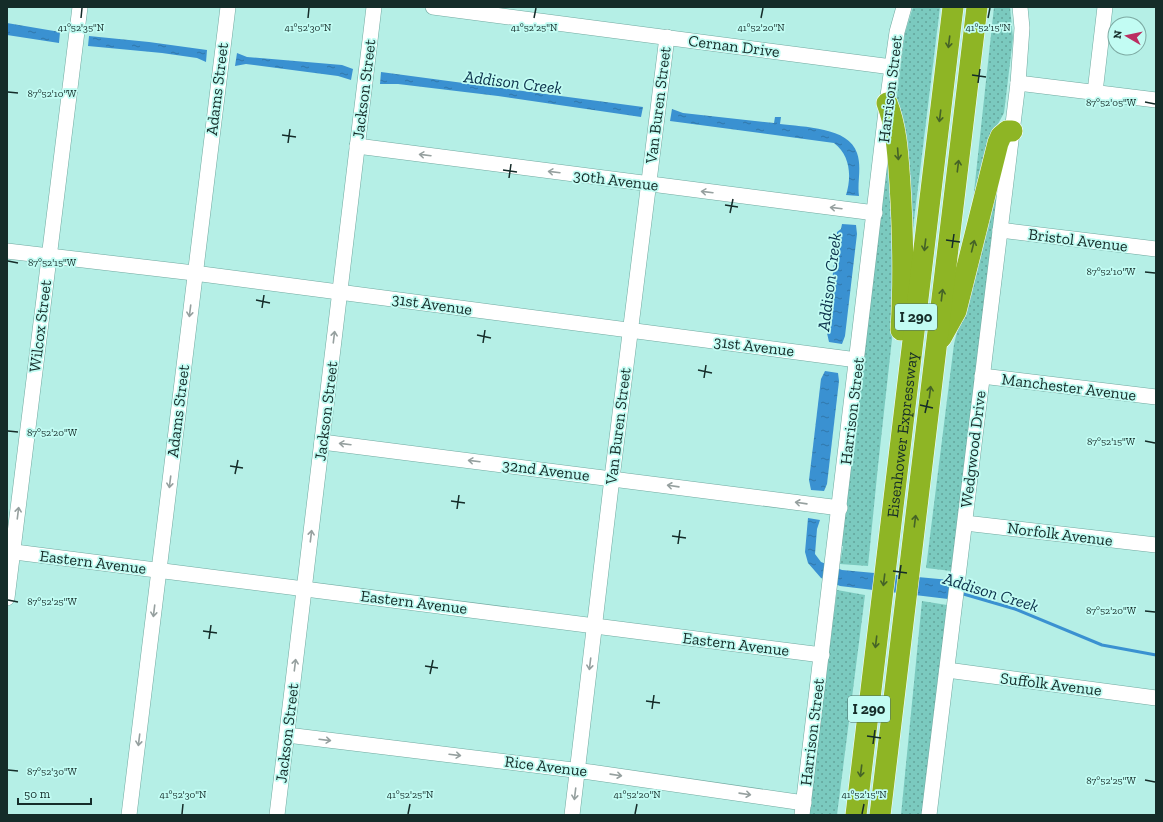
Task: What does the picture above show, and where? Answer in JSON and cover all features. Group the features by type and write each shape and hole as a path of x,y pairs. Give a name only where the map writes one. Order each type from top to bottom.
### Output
{"highway":[{"name":"Eisenhower Expressway","path":"856,815 954,7"},
{"name":"Eisenhower Expressway","path":"880,815 977,7"},
{"path":"887,103 896,132 901,208 904,289 898,366 904,413"},
{"path":"936,347 956,311 998,143 1001,136 1007,131 1012,131"},
{"path":"893,815 905,697 898,665"}],"street":[{"name":"Wilcox Street","path":"7,598 10,552 80,7"},
{"name":"Adams Street","path":"129,815 194,273 228,7"},
{"name":"Jackson Street","path":"277,815 374,7"},
{"name":"Cernan Drive","path":"433,7 892,67"},
{"name":"Harrison Street","path":"803,809 858,360 887,103 897,32 904,7"},
{"name":"Wedgwood Drive","path":"929,815 1018,83 1022,36 1020,7"},
{"path":"1095,92 1105,7"},
{"name":"Van Buren Street","path":"572,815 630,330 667,37"},
{"path":"1018,83 1156,100"},
{"name":"30th Avenue","path":"358,146 648,185 875,212"},
{"name":"Bristol Avenue","path":"1000,230 1156,249"},
{"name":"31st Avenue","path":"7,252 194,273 858,360"},
{"name":"Manchester Avenue","path":"982,376 1156,397"},
{"name":"32nd Avenue","path":"322,442 840,508"},
{"name":"Norfolk Avenue","path":"965,523 1156,545"},
{"name":"Eastern Avenue","path":"10,552 304,588 822,655"},
{"name":"Suffolk Avenue","path":"947,670 1156,698"},
{"name":"Rice Avenue","path":"287,735 577,770 803,809"}],"green space":[{"path":"913,7 940,7 910,253 896,103 905,33"},
{"path":"994,7 1010,7 1013,38 1004,113 993,133 969,238"},
{"path":"889,138 892,139 893,330 868,566 840,564 843,546 840,545"},
{"path":"1004,144 951,571 926,568 954,344"},
{"path":"837,590 865,595 837,815 808,815"},
{"path":"922,601 947,605 946,616 924,815 901,815"}],"water":[{"path":"7,23 60,32 59,43 7,35"},
{"path":"89,36 207,50 206,62 197,58 162,53 88,46"},
{"path":"237,53 247,57 342,65 353,69 351,80 338,76 246,64 235,66"},
{"path":"381,72 643,107 641,117 498,96 398,84 380,84"},
{"path":"672,109 683,113 774,123 775,117 781,117 780,124 812,128 835,133 845,138 852,144 857,153 859,164 859,196 846,195 849,181 848,166 843,154 834,143 670,121"},
{"path":"842,224 856,225 857,234 845,336 842,344 829,342 827,333 837,232 841,229"},
{"path":"825,371 838,373 839,381 827,484 824,491 811,490 809,480 821,379"},
{"path":"808,518 820,520 817,529 815,554 821,562 842,570 950,580 948,599 840,586 821,578 808,563 805,552"}],"waterway":[{"name":"Addison Creek","path":"960,593 1015,609 1102,645 1156,655"}]}
